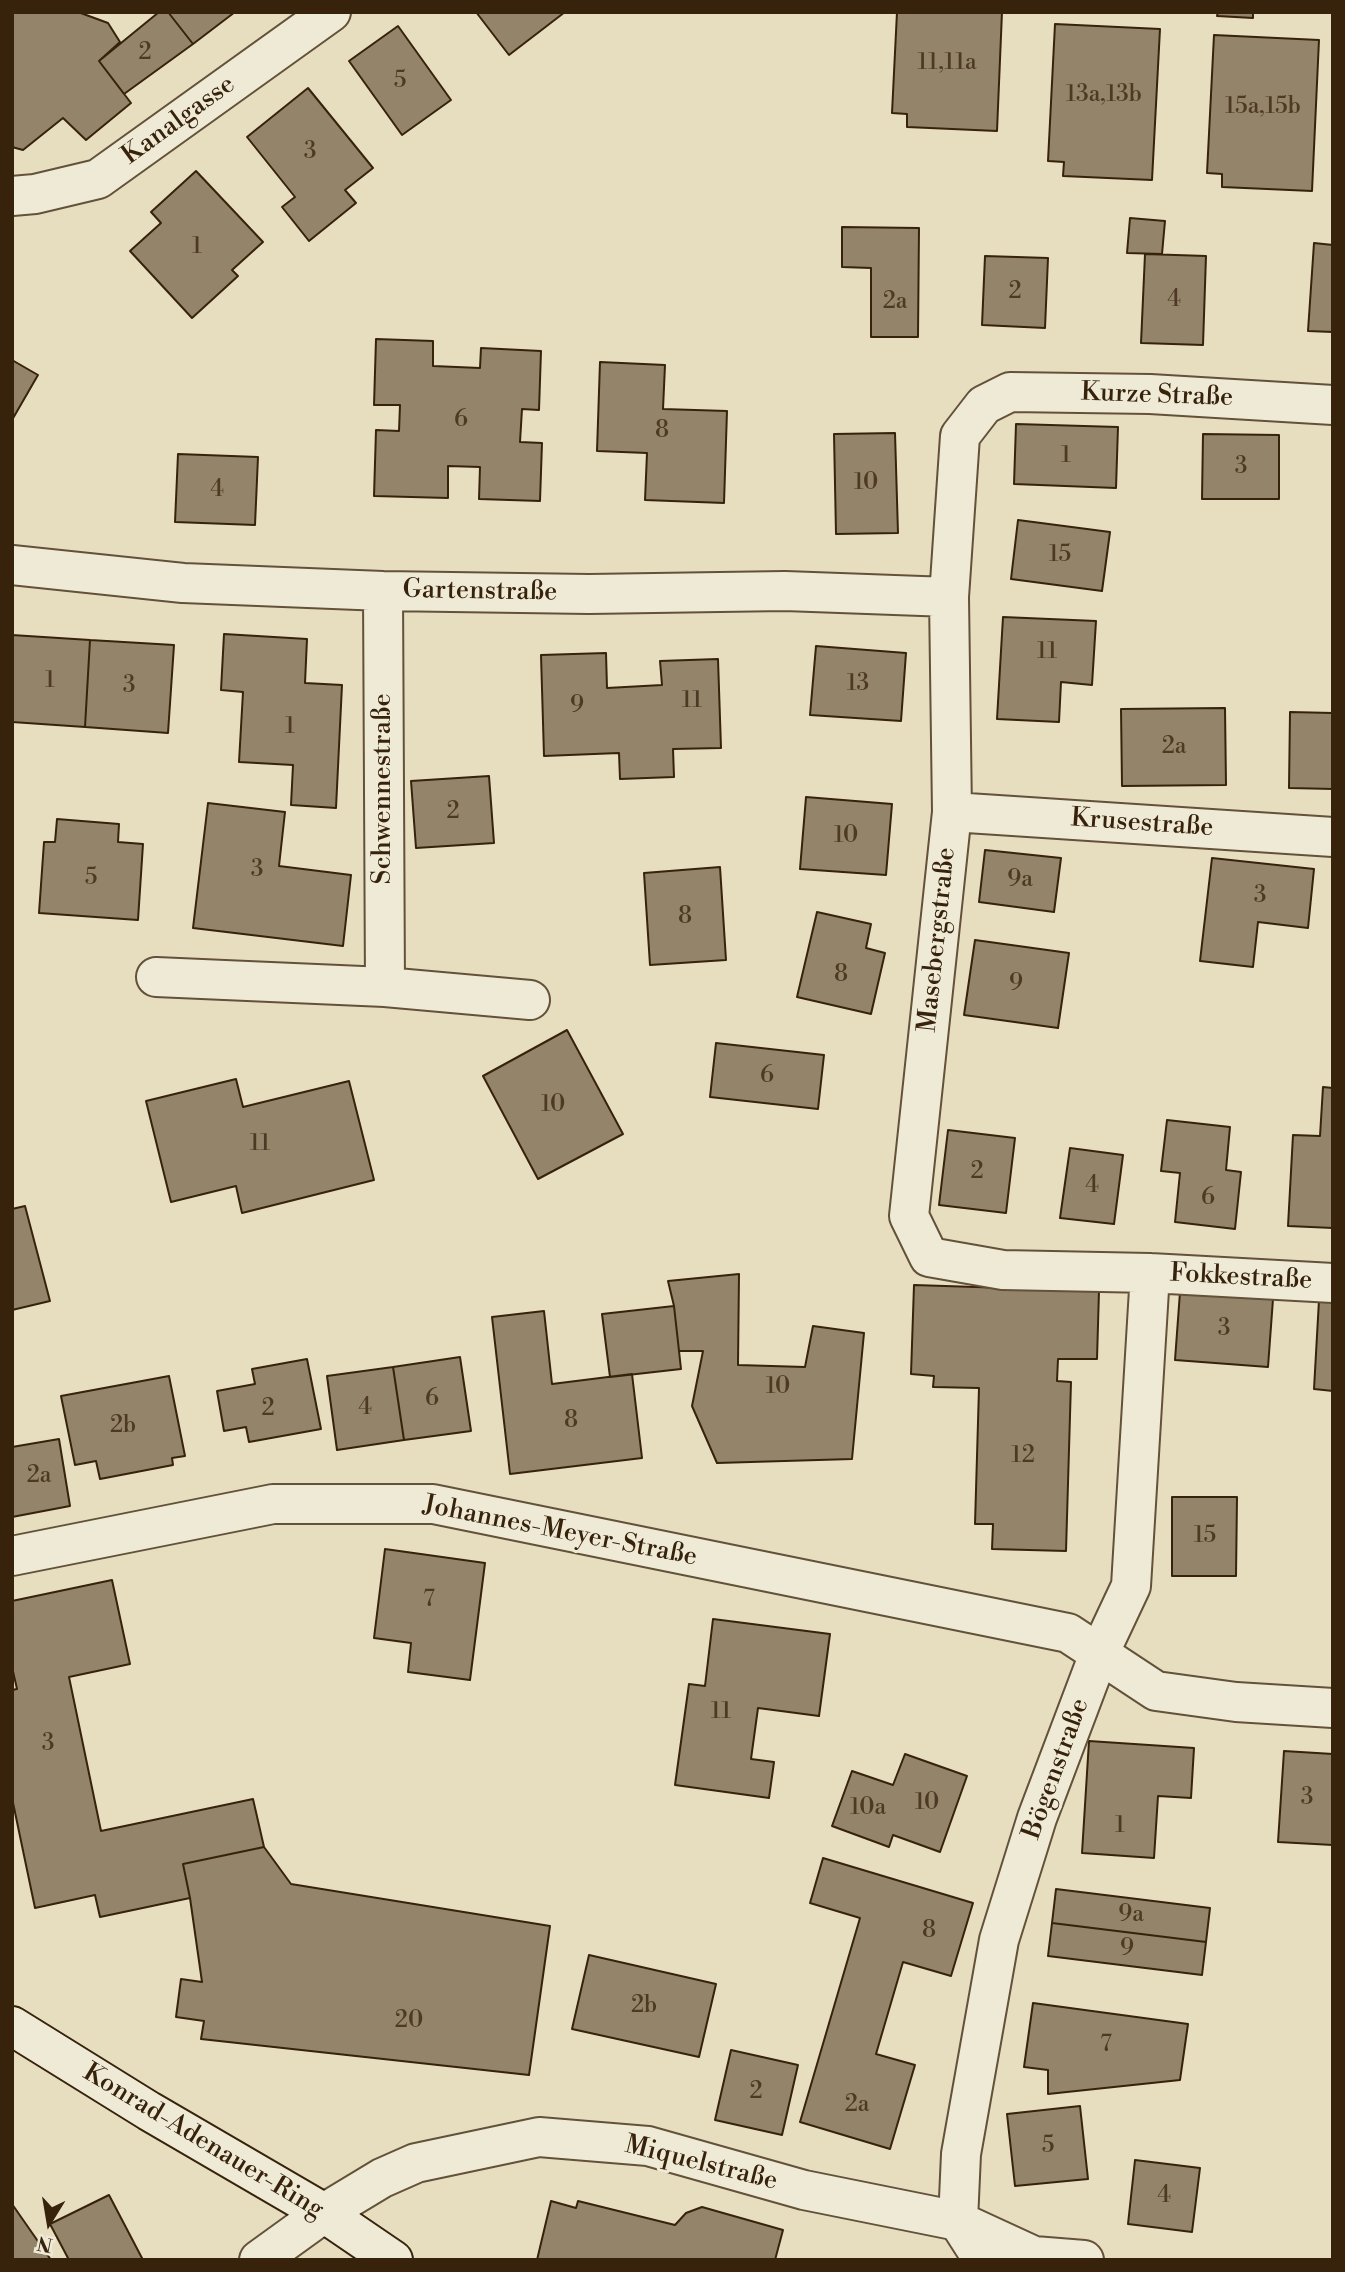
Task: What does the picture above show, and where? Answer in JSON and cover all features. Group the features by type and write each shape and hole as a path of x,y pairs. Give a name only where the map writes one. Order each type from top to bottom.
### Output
{"street":[{"name":"Kanalgasse","path":"12,195 35,194 98,179 331,12"},
{"name":"Kurze Straße","path":"984,405 1010,392 1150,394 1333,405"},
{"name":"Masebergstraße","path":"984,405 960,436 949,597 952,812 909,1216 929,1257 1003,1270 1150,1273"},
{"name":"Gartenstraße","path":"12,565 183,583 383,591 589,594 785,592 949,597"},
{"name":"Schwennestraße","path":"383,591 385,987"},
{"name":"Krusestraße","path":"952,812 1333,837"},
{"path":"156,977 385,987 530,1000"},
{"name":"Fokkestraße","path":"1150,1273 1333,1283"},
{"name":"Bögenstraße","path":"958,2221 961,2154 999,1940 1037,1818 1099,1654 1131,1586 1150,1273"},
{"name":"Johannes-Meyer-Straße","path":"12,1556 273,1504 433,1504 1068,1633 1156,1691 1236,1702 1333,1708"},
{"name":"Konrad-Adenauer-Ring","path":"12,2026 149,2111 324,2213 393,2260"},
{"name":"Miquelstraße","path":"259,2260 324,2213 382,2178 416,2163 539,2137 648,2146 804,2190 958,2221 1034,2256 1084,2260"},
{"path":"958,2221 983,2260"}],"building":[{"path":"12,12 78,12 108,23 120,42 99,61 131,103 86,140 63,118 23,150 12,147"},
{"path":"159,12 168,12 193,44 124,94 99,61"},
{"path":"168,12 235,12 193,44"},
{"path":"476,12 565,12 509,55"},
{"path":"897,12 1002,12 997,131 907,127 907,114 892,113"},
{"path":"1218,12 1253,12 1253,18 1217,16"},
{"path":"1055,24 1160,29 1152,180 1063,176 1064,162 1048,161"},
{"path":"398,26 451,100 402,135 349,61"},
{"path":"1214,35 1319,40 1312,191 1222,187 1222,174 1207,173"},
{"path":"308,88 373,168 345,190 356,203 309,241 282,207 295,197 247,137"},
{"path":"196,171 263,242 232,270 238,276 192,318 130,251 161,223 151,212"},
{"path":"1130,218 1165,221 1162,254 1127,253"},
{"path":"842,227 919,228 918,337 871,337 871,268 842,267"},
{"path":"1314,243 1333,245 1333,332 1308,331"},
{"path":"1145,254 1206,256 1203,345 1141,343"},
{"path":"985,256 1048,258 1045,328 982,325"},
{"path":"376,339 433,341 433,366 480,368 481,348 541,351 539,410 522,409 520,442 542,443 540,501 479,499 480,467 448,466 448,498 374,496 376,430 399,431 400,405 374,405"},
{"path":"12,360 38,375 12,420"},
{"path":"600,362 665,365 663,409 727,411 724,503 645,500 647,453 597,451"},
{"path":"1016,424 1118,427 1116,488 1014,484"},
{"path":"895,433 898,533 836,534 834,434"},
{"path":"1203,434 1279,435 1279,499 1202,499"},
{"path":"178,454 258,457 255,525 175,522"},
{"path":"1018,520 1110,532 1102,591 1011,579"},
{"path":"1003,617 1096,621 1092,685 1061,682 1059,722 997,719"},
{"path":"224,634 307,639 305,683 342,685 336,808 291,805 293,765 239,762 243,692 221,690"},
{"path":"12,635 90,640 85,727 12,722"},
{"path":"90,640 174,645 168,733 85,727"},
{"path":"816,646 906,653 901,721 810,715"},
{"path":"606,653 607,688 662,685 660,661 718,659 721,748 673,749 674,777 620,779 619,753 544,756 541,655"},
{"path":"1225,708 1226,785 1122,786 1121,709"},
{"path":"1290,712 1333,713 1333,789 1289,788"},
{"path":"489,776 494,843 416,848 411,781"},
{"path":"806,797 892,804 886,875 800,869"},
{"path":"208,803 285,812 279,866 351,875 343,946 193,928"},
{"path":"57,819 119,824 118,842 143,844 138,920 39,913 44,842 55,842"},
{"path":"985,850 1061,858 1054,912 979,902"},
{"path":"1212,858 1314,869 1308,928 1258,922 1253,967 1200,961"},
{"path":"720,867 726,960 650,965 644,873"},
{"path":"817,912 871,924 866,948 885,953 871,1014 797,997"},
{"path":"975,940 1069,953 1058,1028 964,1015"},
{"path":"567,1030 623,1134 538,1179 483,1076"},
{"path":"716,1043 824,1055 818,1109 710,1097"},
{"path":"236,1079 243,1107 349,1081 374,1180 242,1213 236,1186 171,1202 146,1101"},
{"path":"1323,1087 1333,1088 1333,1228 1288,1226 1293,1135 1320,1136"},
{"path":"1167,1120 1230,1127 1226,1170 1241,1172 1235,1229 1175,1222 1180,1173 1161,1171"},
{"path":"948,1130 1015,1138 1006,1213 939,1205"},
{"path":"1070,1148 1123,1155 1114,1224 1060,1218"},
{"path":"25,1206 50,1301 12,1310 12,1209"},
{"path":"739,1274 738,1365 805,1367 813,1326 864,1333 852,1459 717,1463 692,1406 703,1351 679,1351 668,1281"},
{"path":"914,1285 1099,1291 1097,1359 1058,1359 1057,1381 1071,1382 1066,1551 992,1549 993,1524 975,1524 979,1388 933,1387 934,1376 911,1374"},
{"path":"1180,1292 1273,1299 1268,1367 1175,1360"},
{"path":"1319,1300 1333,1300 1333,1391 1314,1389"},
{"path":"674,1306 681,1369 610,1377 602,1314"},
{"path":"544,1311 552,1384 632,1374 642,1458 510,1474 492,1317"},
{"path":"460,1357 471,1431 404,1440 393,1367"},
{"path":"307,1359 321,1429 249,1442 246,1427 224,1431 217,1391 255,1384 252,1369"},
{"path":"393,1367 404,1440 337,1450 327,1376"},
{"path":"169,1376 185,1456 172,1458 173,1465 100,1479 96,1461 75,1465 61,1396"},
{"path":"59,1439 70,1506 12,1517 12,1447"},
{"path":"1172,1497 1237,1497 1236,1576 1172,1576"},
{"path":"385,1549 485,1563 470,1680 408,1672 411,1643 374,1638"},
{"path":"112,1580 130,1664 69,1677 101,1831 253,1799 264,1847 183,1864 190,1898 100,1917 95,1895 35,1908 12,1798 12,1690 17,1689 12,1667 12,1601"},
{"path":"713,1619 830,1634 819,1716 758,1708 751,1759 774,1762 769,1798 675,1785 689,1684 705,1686"},
{"path":"1089,1741 1194,1748 1191,1798 1158,1796 1154,1858 1082,1853"},
{"path":"1284,1751 1333,1754 1333,1845 1278,1842"},
{"path":"905,1754 967,1776 940,1852 893,1835 889,1847 832,1826 852,1771 893,1785"},
{"path":"264,1847 291,1884 550,1926 529,2075 201,2039 204,2021 176,2017 181,1979 202,1982 183,1864"},
{"path":"823,1858 973,1903 951,1976 903,1962 876,2054 915,2065 890,2149 800,2122 860,1918 810,1903"},
{"path":"1056,1889 1210,1908 1206,1942 1052,1923"},
{"path":"1052,1923 1206,1942 1202,1975 1048,1956"},
{"path":"589,1955 716,1984 699,2057 572,2029"},
{"path":"1033,2003 1188,2024 1180,2080 1048,2094 1048,2070 1024,2067"},
{"path":"731,2050 798,2065 782,2135 715,2120"},
{"path":"1080,2106 1088,2179 1015,2186 1007,2114"},
{"path":"1135,2160 1200,2168 1192,2232 1128,2224"},
{"path":"109,2195 143,2260 69,2260 50,2224"},
{"path":"551,2201 576,2208 578,2201 675,2225 686,2213 702,2207 783,2230 775,2260 537,2260"},
{"path":"12,2204 51,2260 12,2260"}]}
